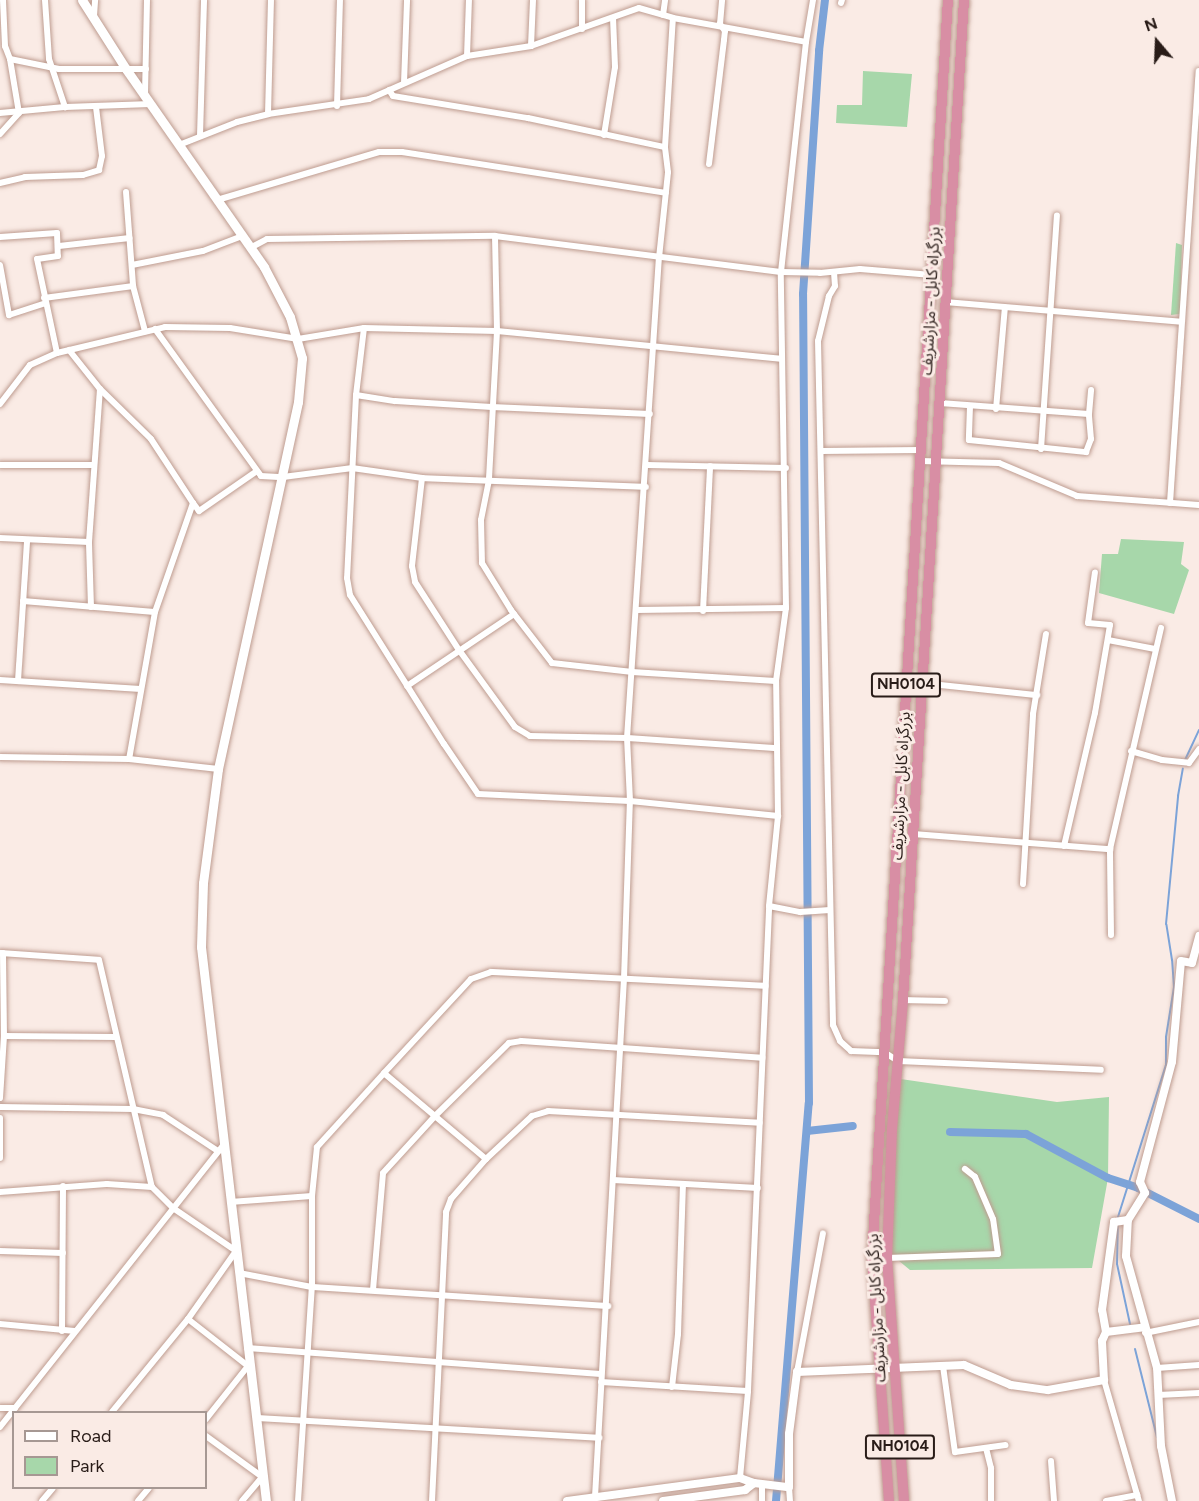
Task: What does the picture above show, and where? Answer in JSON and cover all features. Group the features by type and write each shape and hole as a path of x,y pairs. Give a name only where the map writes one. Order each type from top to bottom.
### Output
{"highway":[{"name":"بزرگراه کابل - مزارشریف","path":"889,1501 878,1370 872,1256 948,0"},
{"name":"بزرگراه کابل - مزارشریف","path":"904,1501 886,1258 964,0"}],"main road":[{"path":"82,0 126,69 250,248 280,297 298,339 301,380 283,477 218,769 203,883 201,947 220,1148 230,1203 266,1501"}],"street":[{"path":"3,0 3,45 10,59 19,113"},
{"path":"45,0 51,66 65,107"},
{"path":"94,16 95,0"},
{"path":"0,113 65,107 96,107 148,100 147,0"},
{"path":"200,136 204,0"},
{"path":"268,114 272,0"},
{"path":"337,106 340,0"},
{"path":"404,83 407,0"},
{"path":"467,56 469,0"},
{"path":"531,46 533,0"},
{"path":"582,0 582,29"},
{"path":"663,15 665,0"},
{"path":"709,164 725,30 720,24 722,0"},
{"path":"740,1478 748,1391 762,1058 770,906 778,816 775,748 776,681 786,609 786,468 781,359 781,272 806,42 813,0"},
{"path":"179,146 200,136 268,114 337,106 369,99 467,56 531,46 639,8 673,18 720,24 806,42"},
{"path":"604,135 615,67 613,18"},
{"path":"595,1497 601,1382 608,1306 624,980 630,801 627,738 646,487 659,258 668,172 666,147 673,18"},
{"path":"10,59 59,69 146,69"},
{"path":"1170,504 1199,71"},
{"path":"389,90 393,96 528,118 666,147"},
{"path":"0,183 25,177 83,175 99,170 102,156 96,107"},
{"path":"0,134 19,113"},
{"path":"217,200 379,152 666,193"},
{"path":"126,192 133,286 145,331"},
{"path":"1041,449 1057,216"},
{"path":"0,237 57,234 58,256 37,259 57,353"},
{"path":"132,265 203,251 242,236"},
{"path":"250,248 267,239 495,236 781,272 820,273 860,269 932,275"},
{"path":"495,236 497,332 489,480 481,520 482,563 514,614 552,663 632,672 776,681"},
{"path":"59,246 130,238"},
{"path":"0,265 9,315 44,300 133,286"},
{"path":"834,272 835,286 829,296 818,341 833,1025 840,1041 851,1051 884,1052 898,1061 1101,1070"},
{"path":"945,302 1181,322"},
{"path":"996,409 1005,307"},
{"path":"0,404 30,365 57,353 165,327 230,328 298,339 364,328 497,332 781,359"},
{"path":"364,328 356,395 346,578 350,595 478,794 630,801 778,816"},
{"path":"155,329 261,476 283,477 352,468 422,478 646,487"},
{"path":"69,350 100,389 151,439 199,511 257,471"},
{"path":"91,607 89,542 100,389"},
{"path":"970,406 969,440 1086,452 1091,439 1089,414 1091,390"},
{"path":"356,395 492,407 650,414"},
{"path":"940,403 996,409 1089,414"},
{"path":"821,451 920,455 935,462 999,463 1077,496 1199,505"},
{"path":"0,465 93,465"},
{"path":"647,465 786,468"},
{"path":"703,611 710,466"},
{"path":"422,478 412,566 415,582 459,650 515,727 530,736 627,738 775,748"},
{"path":"129,759 155,612 193,503"},
{"path":"0,538 89,542"},
{"path":"18,681 27,540"},
{"path":"1064,846 1095,713 1110,625 1088,623 1095,572"},
{"path":"23,601 155,612"},
{"path":"636,610 786,609"},
{"path":"407,686 514,614"},
{"path":"1111,935 1110,849 1161,628"},
{"path":"1023,884 1033,714 1046,634"},
{"path":"1108,640 1155,649"},
{"path":"0,680 141,688"},
{"path":"922,683 1037,695"},
{"path":"1131,751 1162,760 1190,764 1199,749"},
{"path":"0,757 129,759 218,769"},
{"path":"913,834 1110,849"},
{"path":"770,906 800,912 830,910"},
{"path":"1106,1501 1138,1498 1104,1380 1102,1341 1106,1332 1102,1310 1121,1221 1144,1193 1140,1182 1172,1062 1181,961 1192,963 1199,936"},
{"path":"0,1098 4,1036 1,953 99,960 152,1187 173,1208 236,1251 188,1319 114,1411"},
{"path":"298,1501 312,1287 312,1196 317,1147 384,1073 471,979 491,972 766,986"},
{"path":"903,1000 945,1001"},
{"path":"4,1036 116,1037"},
{"path":"373,1290 382,1173 509,1042 762,1058"},
{"path":"384,1073 486,1159"},
{"path":"0,1107 133,1109 164,1115 220,1148 13,1411"},
{"path":"432,1501 446,1212 450,1199 486,1159 532,1116 548,1111 760,1124"},
{"path":"0,1118 0,1158"},
{"path":"886,1258 998,1254 993,1219 975,1177 965,1169"},
{"path":"613,1180 758,1188"},
{"path":"0,1192 107,1184 152,1187"},
{"path":"672,1387 678,1334 683,1185"},
{"path":"62,1331 63,1186"},
{"path":"230,1203 312,1196"},
{"path":"1121,1221 1126,1256 1144,1330 1157,1368 1161,1446 1172,1501"},
{"path":"790,1501 786,1487 789,1434 797,1372 823,1233"},
{"path":"0,1251 63,1253"},
{"path":"238,1273 312,1287 608,1306"},
{"path":"188,1319 248,1366 207,1418"},
{"path":"1106,1332 1144,1330 1199,1322"},
{"path":"0,1324 75,1331"},
{"path":"247,1348 602,1374"},
{"path":"797,1372 964,1365 1011,1385 1048,1390 1104,1380"},
{"path":"1157,1368 1199,1365"},
{"path":"943,1366 955,1452 1005,1445"},
{"path":"601,1382 748,1391"},
{"path":"1158,1395 1199,1393"},
{"path":"0,1408 15,1408"},
{"path":"0,1427 12,1412"},
{"path":"256,1418 599,1438"},
{"path":"207,1437 262,1476 242,1501"},
{"path":"986,1448 991,1468 991,1501"},
{"path":"1051,1461 1054,1501"},
{"path":"567,1501 740,1478 786,1487"},
{"path":"663,1501 713,1498 762,1484"},
{"path":"762,1484 762,1501"},
{"path":"42,1501 52,1489"},
{"path":"138,1501 148,1489"}],"green space":[{"path":"863,71 912,74 907,127 836,123 837,105 862,105"},
{"path":"1176,243 1182,245 1180,314 1171,315"},
{"path":"1121,539 1184,542 1181,564 1189,570 1174,614 1099,593 1102,554 1118,554"},
{"path":"894,1078 1057,1102 1109,1097 1108,1178 1092,1268 910,1270 887,1251"}],"waterway":[{"path":"776,1501 809,1103 803,294 819,51 825,0"},
{"path":"1185,760 1199,730"},
{"path":"1130,1324 1117,1264 1118,1217 1166,1065 1166,1037 1174,987 1166,924 1178,796 1183,768"},
{"path":"807,1131 853,1126"},
{"path":"950,1132 1026,1134 1108,1178 1138,1188 1199,1219"},
{"path":"1135,1349 1157,1437"}]}
